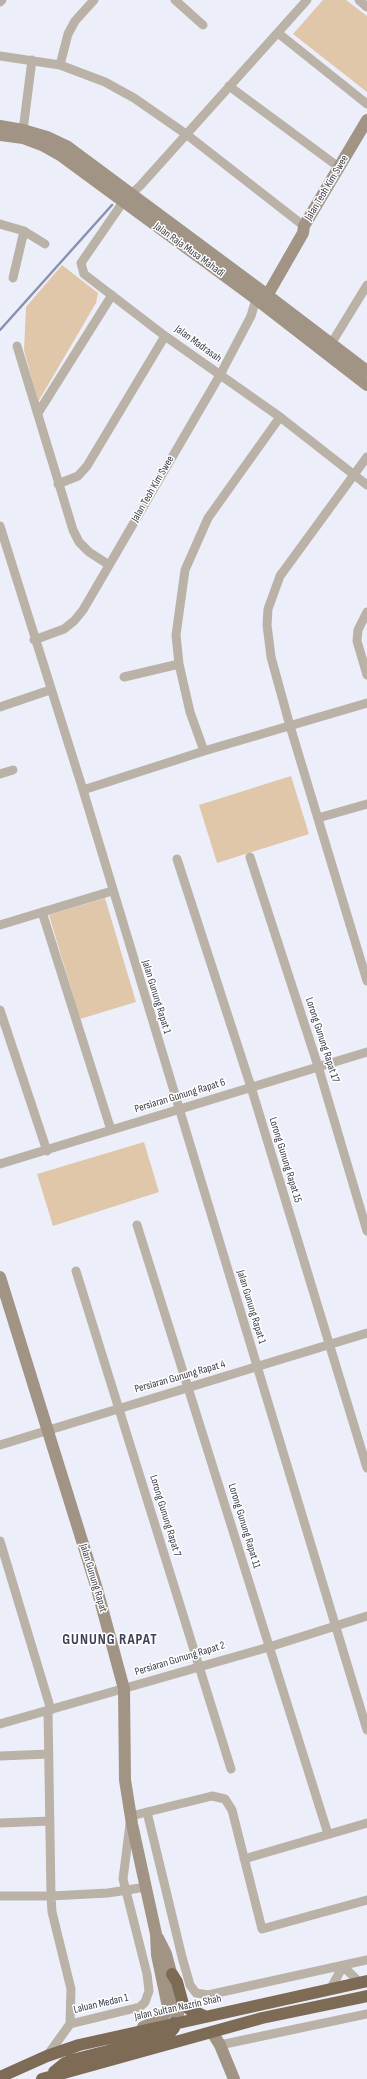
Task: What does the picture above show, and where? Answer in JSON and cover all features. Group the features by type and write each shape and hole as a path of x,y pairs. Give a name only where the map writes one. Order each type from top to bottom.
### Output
{"highway":[{"path":"172,1974 177,1982 183,2004 189,2009 204,2016"},
{"name":"Jalan Sultan Nazrin Shah","path":"0,2077 67,2048 126,2033 363,1982"},
{"path":"47,2078 212,2032 367,1996"},
{"path":"47,2078 61,2066 72,2060 123,2046 168,2036 174,2028 174,2023"},
{"path":"8,2079 37,2067 48,2070 47,2078"},
{"path":"66,2079 75,2069"}],"street":[{"path":"60,65 68,34 75,21 94,0"},
{"path":"175,0 203,25"},
{"name":"Jalan Madrasah","path":"307,0 140,186 127,198 81,263 84,274 165,336 280,417 367,485"},
{"path":"359,0 367,7"},
{"path":"278,33 367,104"},
{"path":"0,56 60,65 105,82 134,98 186,134 304,226"},
{"path":"23,130 32,60"},
{"path":"229,86 340,168"},
{"name":"Jalan Teoh Kim Swee","path":"34,640 64,629 74,621 83,610 220,375 251,316 303,233 304,226 340,168 367,120"},
{"name":"Jalan Raja Musa Mahadi","path":"0,126 23,130 47,137 68,148 127,198 262,298 331,344 367,372"},
{"name":"Jalan Raja Musa Mahadi","path":"0,135 23,138 44,146 127,198"},
{"path":"0,224 24,231 45,244"},
{"path":"12,278 24,231"},
{"path":"331,344 367,285"},
{"path":"38,413 112,295"},
{"name":"Jalan Raja Musa Mahadi","path":"262,298 367,385"},
{"path":"58,484 78,476 87,466 165,336"},
{"path":"17,346 73,530 80,542 98,559 109,565"},
{"path":"204,751 190,712 179,664 176,635 185,570 208,518 280,417"},
{"path":"367,457 286,567 273,591 268,609 271,657 290,726 367,981"},
{"name":"Jalan Gunung Rapat 1","path":"0,526 34,640 83,790 178,1110 367,1730"},
{"path":"367,612 358,630 357,641 367,674"},
{"path":"124,677 179,664"},
{"path":"0,707 50,690"},
{"path":"83,790 204,751 367,703"},
{"path":"0,774 13,770"},
{"path":"318,818 367,804"},
{"name":"Lorong Gunung Rapat 17","path":"250,857 318,1066 367,1231"},
{"name":"Lorong Gunung Rapat 15","path":"177,859 251,1087 367,1468"},
{"path":"0,925 112,891"},
{"path":"42,912 111,1130"},
{"path":"0,1010 46,1151"},
{"name":"Persiaran Gunung Rapat 6","path":"0,1164 367,1052"},
{"name":"Lorong Gunung Rapat 11","path":"137,1225 328,1834"},
{"name":"Lorong Gunung Rapat 7","path":"76,1271 231,1768"},
{"name":"Jalan Gunung Rapat","path":"0,1277 97,1589 124,1689 125,1780 131,1816 156,1934 157,1955 168,2007 162,2019 126,2033"},
{"name":"Persiaran Gunung Rapat 4","path":"0,1445 47,1432 119,1407 256,1368 328,1344 367,1333"},
{"name":"Laluan Medan 1","path":"0,1541 50,1710 49,1754 52,1912 71,1989 70,2024 140,2008 145,2002 149,1991 148,1981 129,1905 123,1871 131,1816"},
{"name":"Persiaran Gunung Rapat 2","path":"0,1724 124,1689 367,1616"},
{"path":"0,1756 49,1754"},
{"path":"131,1816 212,1796 225,1799 232,1810 262,1929 367,1900"},
{"path":"148,1812 182,1957 190,1985 196,1993 208,1995 367,1960"},
{"path":"0,1823 50,1821"},
{"path":"244,1859 367,1823"},
{"path":"0,1896 51,1896 126,1891 146,1887"},
{"name":"Jalan Gunung Rapat","path":"156,1934 166,1954 172,1974 178,2004 174,2023"},
{"path":"343,1966 363,1982"},
{"path":"331,1988 343,1966"},
{"path":"220,2045 367,2014"},
{"path":"47,2056 70,2024"},
{"path":"212,2032 220,2045 234,2079"}],"shaded area":[{"path":"323,0 346,0 367,16 367,92 293,34"},
{"path":"62,265 98,293 96,303 38,402 24,350 26,307"},
{"path":"291,776 309,834 217,863 199,805"},
{"path":"105,898 136,1002 80,1019 49,915"},
{"path":"144,1142 159,1192 53,1226 37,1174"}],"waterway":[{"path":"0,330 112,205"}],"district":[{"name":"GUNUNG RAPAT","path":"110,1640"}]}
